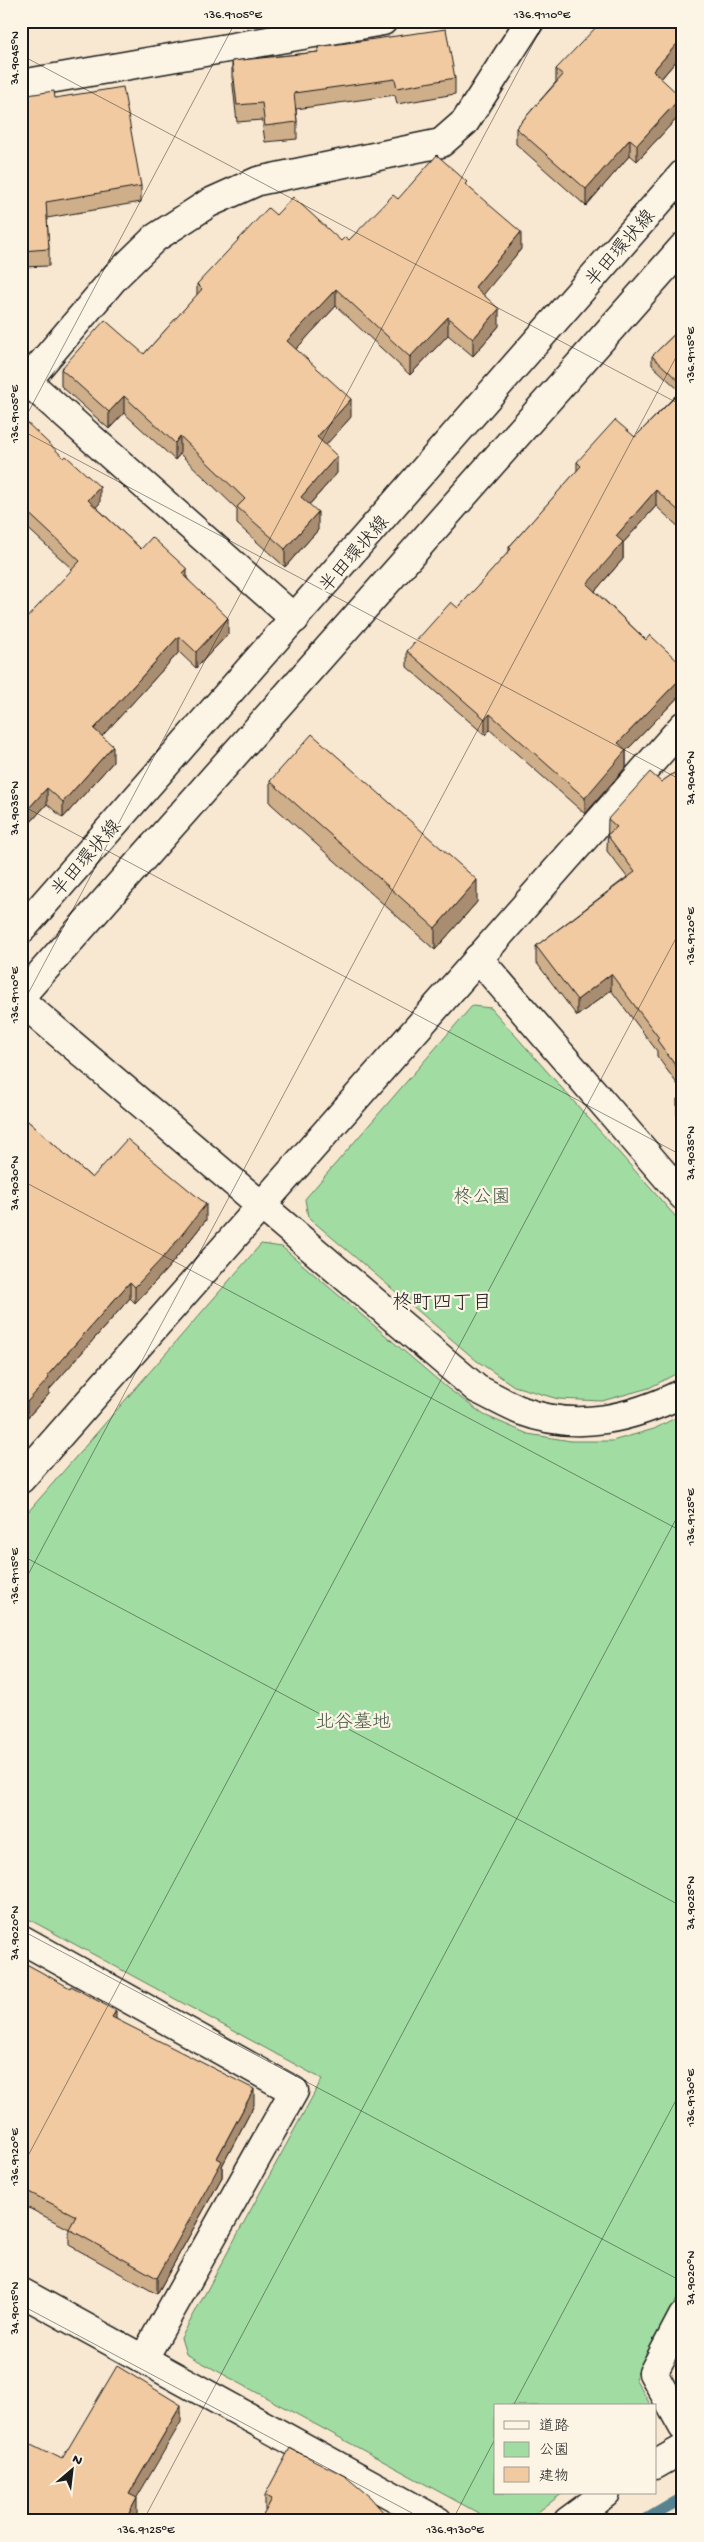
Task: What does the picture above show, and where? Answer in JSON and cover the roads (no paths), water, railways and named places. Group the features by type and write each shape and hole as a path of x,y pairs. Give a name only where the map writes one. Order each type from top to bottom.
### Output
{"street":[{"path":"21,84 383,21"},
{"path":"294,619 24,384 122,270 155,238 209,203 258,181 441,143 464,122 530,21"},
{"name":"半田環状線","path":"21,930 683,174"},
{"path":"21,996 683,247"},
{"path":"21,1479 683,726"},
{"path":"478,958 683,1196"},
{"path":"21,1000 260,1206 477,1389 523,1412 577,1423 630,1415 683,1392"},
{"path":"21,1939 294,2090 144,2358"},
{"path":"21,2292 438,2521"},
{"path":"683,2316 653,2374 683,2427"},
{"path":"656,2464 683,2450"},
{"path":"568,2521 605,2494"}],"waterway":[{"path":"644,2521 683,2498"}],"district":[{"name":"柊町四丁目","path":"442,1301"}],"park label":[{"name":"柊公園","path":"482,1195"},
{"name":"北谷墓地","path":"353,1720"}]}
